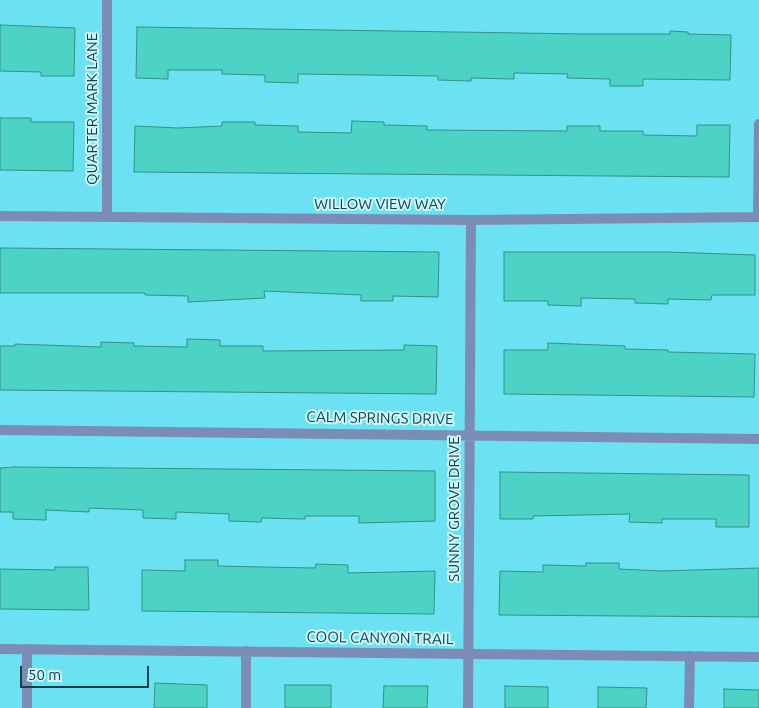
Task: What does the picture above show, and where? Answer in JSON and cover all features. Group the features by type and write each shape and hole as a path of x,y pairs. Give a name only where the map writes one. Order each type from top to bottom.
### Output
{"street":[{"name":"QUARTER MARK LANE","path":"107,0 107,217"},
{"path":"758,217 759,124"},
{"name":"WILLOW VIEW WAY","path":"0,216 471,220 758,217"},
{"name":"SUNNY GROVE DRIVE","path":"468,708 471,220"},
{"name":"CALM SPRINGS DRIVE","path":"0,430 470,434 759,439"},
{"name":"COOL CANYON TRAIL","path":"0,649 759,657"},
{"path":"26,708 27,649"},
{"path":"246,651 246,708"},
{"path":"689,708 690,656"}],"building":[{"path":"0,25 75,28 74,76 41,76 41,72 0,71"},
{"path":"137,27 584,34 670,34 670,31 688,32 688,34 731,35 730,80 643,79 643,86 610,86 610,79 567,78 568,74 514,73 514,79 471,78 471,81 438,80 438,76 298,74 298,83 265,82 265,75 222,74 222,70 168,70 168,79 136,78"},
{"path":"0,118 31,118 31,122 74,122 73,171 0,170"},
{"path":"352,121 384,122 384,125 427,126 427,130 567,131 567,126 600,126 600,131 643,131 643,135 697,136 697,125 730,125 729,177 134,172 135,126 178,128 222,126 222,122 255,122 255,125 298,126 298,132 351,133"},
{"path":"0,248 439,252 438,297 393,296 393,301 361,301 361,295 264,291 265,298 188,302 188,296 145,295 145,293 0,293"},
{"path":"504,252 668,252 755,255 755,295 712,295 711,300 668,299 668,304 635,303 635,299 581,298 581,306 548,305 548,301 504,301"},
{"path":"187,339 220,340 220,346 263,346 263,351 404,350 404,345 437,346 436,394 0,390 0,346 15,346 15,344 101,347 101,342 134,343 134,346 187,347"},
{"path":"548,343 625,346 625,349 668,350 668,352 755,354 754,397 504,394 504,350 548,350"},
{"path":"0,468 435,471 435,521 359,523 359,516 305,516 305,519 262,518 261,522 229,521 229,514 176,512 176,519 143,518 143,510 89,508 89,512 46,510 46,520 13,519 13,512 0,512"},
{"path":"500,472 749,475 749,527 716,527 716,519 662,519 662,523 629,522 630,514 533,516 533,519 500,519"},
{"path":"185,560 218,560 218,566 315,568 316,564 348,565 348,573 435,571 434,614 142,611 142,570 185,571"},
{"path":"586,563 619,563 619,569 662,571 759,568 759,617 499,615 500,571 543,572 543,565 586,566"},
{"path":"55,567 88,567 89,610 0,609 0,569 55,570"},
{"path":"155,683 207,685 207,708 154,708"},
{"path":"285,685 331,685 331,708 285,708"},
{"path":"384,686 428,686 427,708 383,708"},
{"path":"505,686 548,687 548,708 505,708"},
{"path":"598,687 647,688 646,708 598,708"},
{"path":"724,689 759,690 759,708 724,708"}]}
